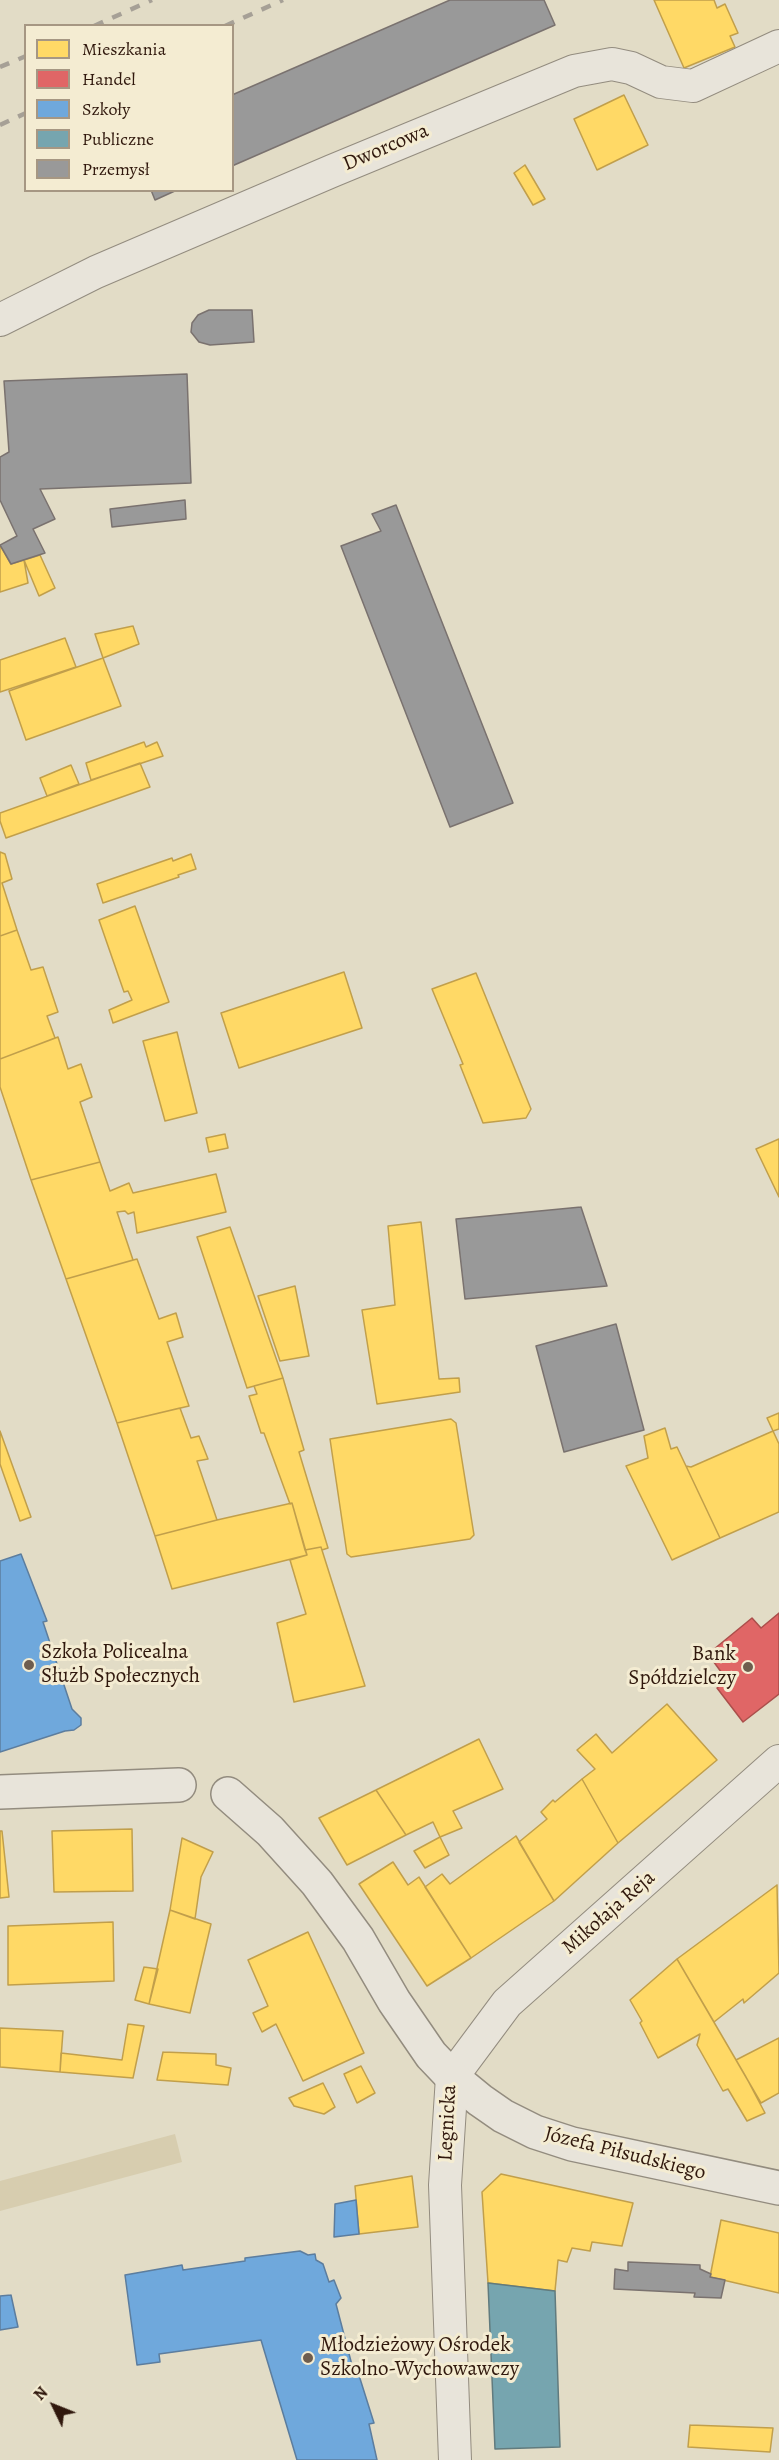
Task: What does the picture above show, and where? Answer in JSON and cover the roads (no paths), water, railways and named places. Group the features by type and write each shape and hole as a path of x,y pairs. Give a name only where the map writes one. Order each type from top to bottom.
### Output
{"street":[{"name":"Dworcowa","path":"0,320 106,268 574,71 612,64 631,68 661,82 693,87 779,46"},
{"name":"Mikołaja Reja","path":"452,2077 507,2003 779,1761"},
{"path":"0,1792 179,1785"},
{"name":"Legnicka","path":"228,1794 270,1831 317,1883 358,1940 413,2031 452,2077 444,2185 455,2460"},
{"name":"Józefa Piłsudskiego","path":"452,2077 503,2116 535,2132 583,2147 779,2188"}],"railway":[{"path":"98,24 152,0"},
{"path":"229,24 283,0"},
{"path":"0,67 24,57"},
{"path":"0,125 24,114"}],"place":[{"name":"Szkoła Policealna Służb Społecznych","path":"29,1665"},
{"name":"Bank Spółdzielczy","path":"748,1667"},
{"name":"Młodzieżowy Ośrodek Szkolno-Wychowawczy","path":"308,2358"}]}
